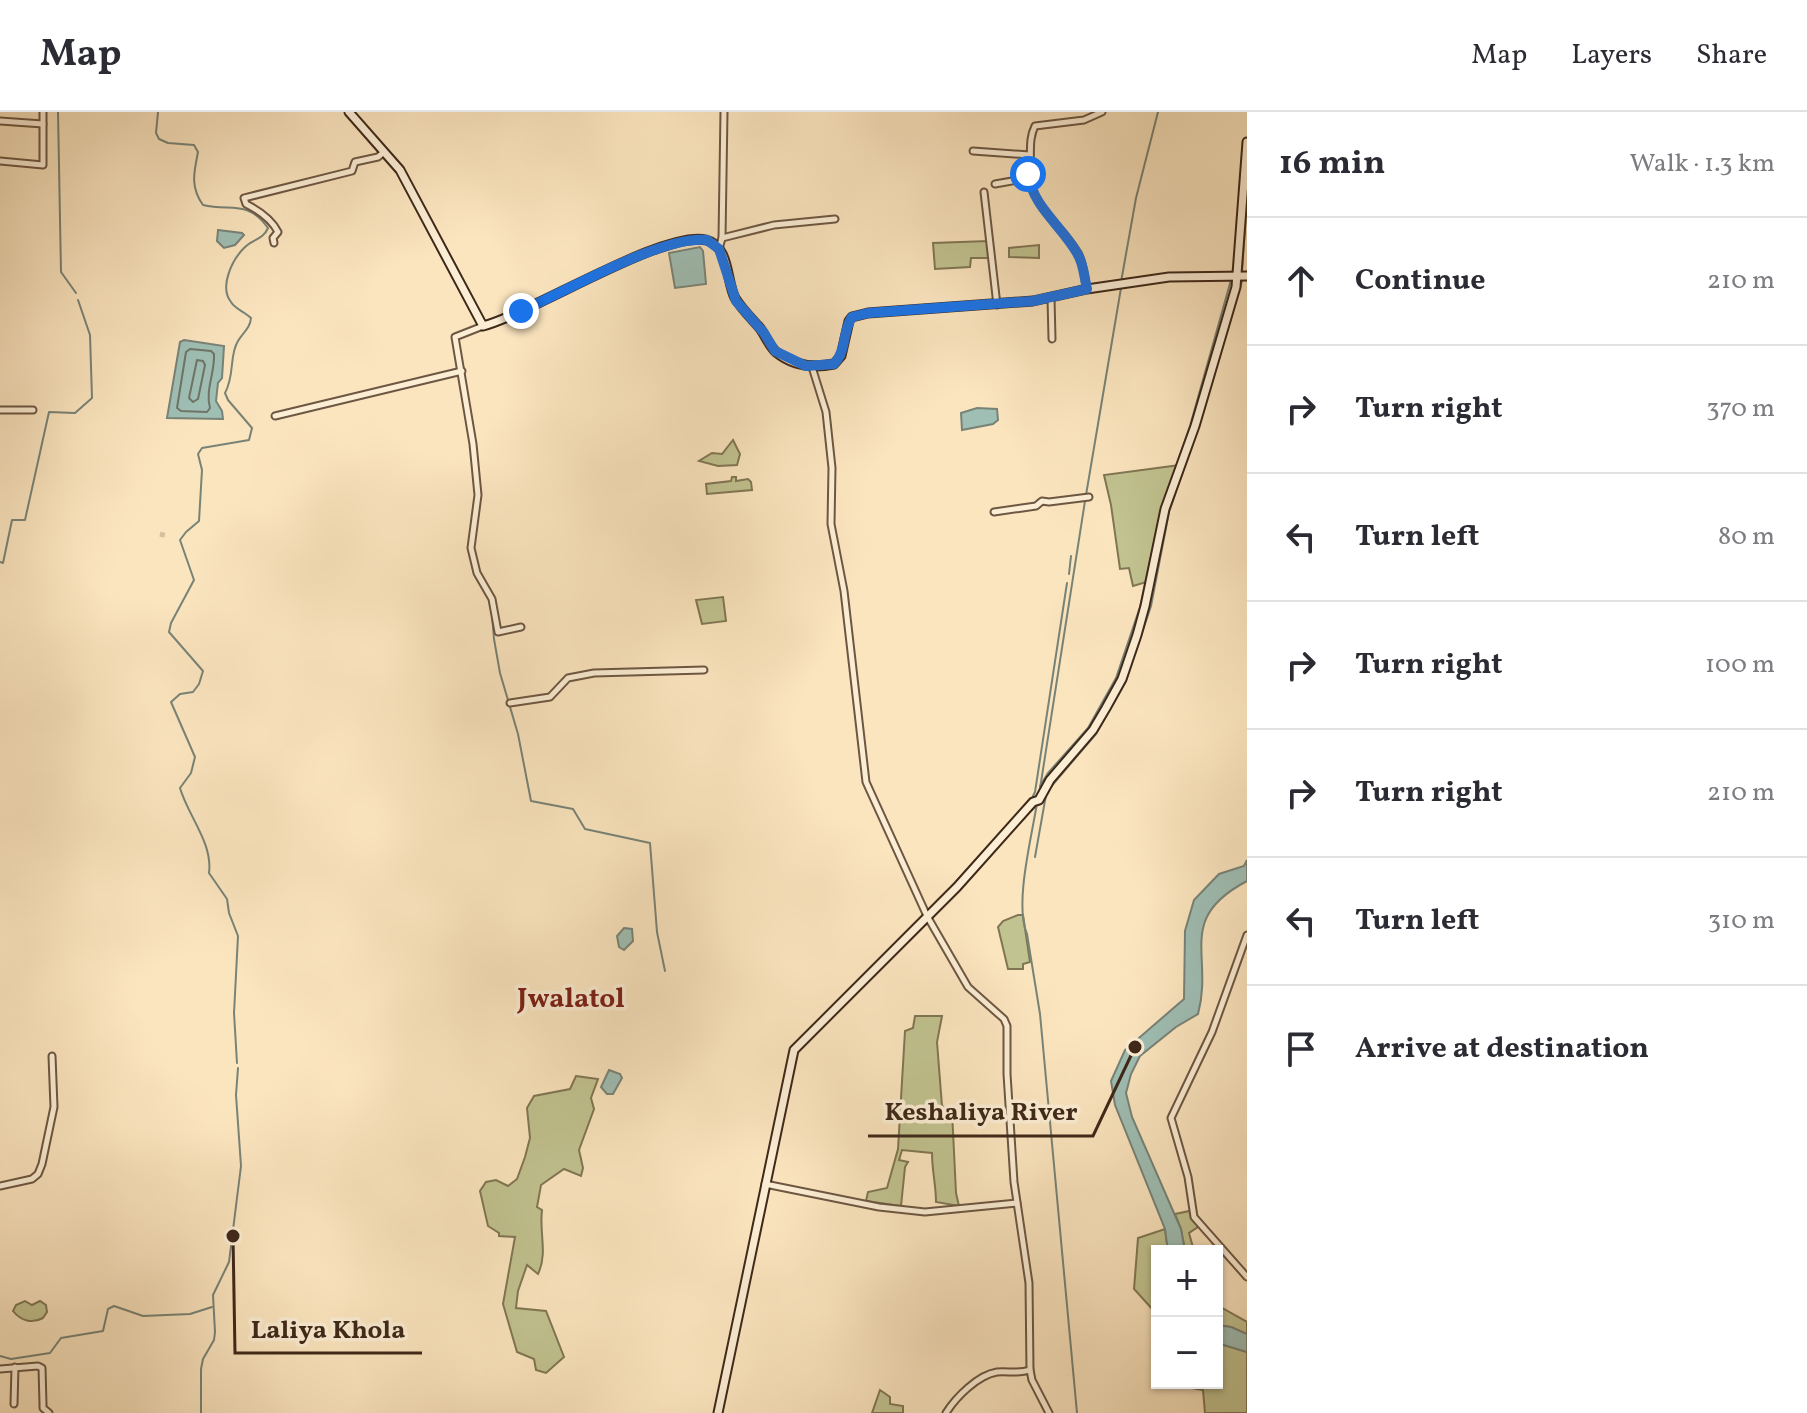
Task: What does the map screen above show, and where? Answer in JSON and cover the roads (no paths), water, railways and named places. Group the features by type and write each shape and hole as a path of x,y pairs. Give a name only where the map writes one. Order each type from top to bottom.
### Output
{"street":[{"path":"0,161 43,165 43,112"},
{"path":"349,112 400,170 483,326"},
{"path":"724,112 722,235 719,249 736,301 775,351 812,367 834,364 841,356 846,328 852,317 868,313 997,305 1169,277 1247,276"},
{"path":"1087,289 1076,250 1039,204 1029,178 1030,155 1035,126 1084,120 1102,112"},
{"path":"0,121 43,124"},
{"path":"718,1413 794,1050 957,887 1033,802 1039,800 1050,780 1093,730 1122,679 1145,606 1165,509 1195,426 1238,275 1247,142"},
{"path":"973,151 1030,155"},
{"path":"274,243 273,238 278,232 276,227 258,210 246,204 244,198 352,171 355,162 378,157 384,152"},
{"path":"995,184 1029,178"},
{"path":"984,192 997,305"},
{"path":"521,627 498,632 492,599 477,573 471,548 478,495 455,337 674,244 774,225 835,219"},
{"path":"707,240 719,249"},
{"path":"1051,298 1052,339"},
{"path":"812,367 826,412 832,468 831,524 844,591 866,782 927,916 968,987 1004,1019 1007,1026 1007,1074 1017,1203 1029,1283 1030,1370 1049,1413"},
{"path":"275,416 462,371"},
{"path":"0,410 33,410"},
{"path":"994,512 1036,506 1042,501 1086,497"},
{"path":"510,703 550,697 568,678 594,673 704,670"},
{"path":"1247,935 1212,1032 1171,1118 1188,1177 1194,1217 1247,1277"},
{"path":"0,1186 32,1179 42,1164 54,1107 52,1056"},
{"path":"764,1184 879,1207 925,1212 1017,1203"},
{"path":"14,1404 15,1367"},
{"path":"0,1369 42,1368 43,1408 49,1413"},
{"path":"946,1413 965,1389 993,1372 1018,1374 1030,1370"}],"water":[{"path":"218,230 244,235 235,245 224,248 217,241"},
{"path":"700,247 706,284 675,288 669,253"},
{"path":"180,342 224,346 222,378 218,383 216,401 223,419 167,418"},
{"path":"977,408 997,409 998,420 993,424 962,430 961,413"},
{"path":"1247,860 1247,881 1225,895 1211,910 1204,924 1202,993 1198,1014 1140,1056 1126,1093 1132,1117 1181,1229 1184,1245 1167,1245 1165,1229 1115,1105 1111,1081 1125,1050 1184,999 1185,931 1194,900 1219,874 1244,866"},
{"path":"624,928 632,929 633,941 624,950 619,947 617,936"},
{"path":"609,1070 622,1078 613,1094 607,1094 601,1087"},
{"path":"1223,1326 1247,1334 1247,1352 1223,1345"}],"waterway":[{"path":"58,112 61,272 76,293"},
{"path":"158,112 156,133 159,139 168,143 194,145 198,152 195,186 203,205 246,210 268,228 247,245 231,266 226,289 235,307 251,318 235,347 225,393 252,428 249,440 202,448 198,454 202,470 199,521 180,540 194,580 169,632 203,671 193,692 180,694 171,702 195,757 191,773 180,788 204,840 209,873 227,899 238,936 234,1013 237,1063"},
{"path":"1121,282 1136,198 1158,112"},
{"path":"1242,272 1247,198"},
{"path":"1210,273 1233,272"},
{"path":"1126,279 1167,274"},
{"path":"1163,504 1190,426 1231,280 1228,280"},
{"path":"1049,789 1096,734 1126,681 1151,606 1169,512 1242,281"},
{"path":"1086,495 1121,288"},
{"path":"0,562 3,563 12,520 25,520 49,412 75,413 92,398 90,335 78,300"},
{"path":"1039,795 1085,501"},
{"path":"1040,786 1088,728 1116,678 1140,607 1161,510"},
{"path":"1069,574 1071,556"},
{"path":"479,581 491,603 500,673 518,734 531,801 573,809 585,829 650,843 657,932 665,971"},
{"path":"1033,796 1067,583"},
{"path":"1035,857 1046,795"},
{"path":"1037,803 1022,906 1040,1014 1077,1413"},
{"path":"1032,810 1037,804"},
{"path":"201,1413 201,1369 214,1340 213,1295 229,1262 241,1166 236,1095 238,1068"},
{"path":"0,1356 11,1359 50,1353 61,1338 103,1331 108,1309 114,1306 143,1316 190,1314 212,1307"}],"tunnel":[{"path":"160,534 167,536"}],"place":[{"name":"Keshaliya River","path":"1135,1047"},
{"name":"Laliya Khola","path":"233,1236"}],"district":[{"name":"Jwalatol","path":"571,997"}]}
